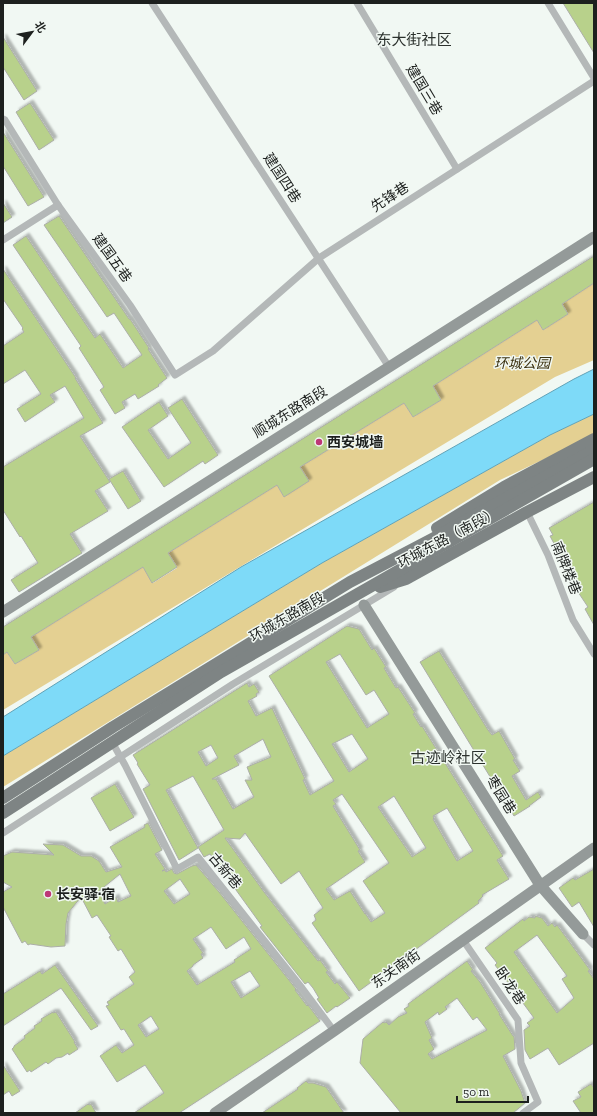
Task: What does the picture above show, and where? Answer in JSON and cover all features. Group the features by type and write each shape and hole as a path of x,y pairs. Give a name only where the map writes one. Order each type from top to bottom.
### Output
{"main road":[{"name":"环城东路（南段）","path":"350,582 504,487 594,439"},
{"name":"环城东路南段","path":"3,798 120,723 350,582 434,538 594,450"},
{"name":"环城东路南段","path":"3,813 221,672 361,599 594,459"},
{"name":"环城东路（南段）","path":"361,599 406,579 594,477"}],"street":[{"name":"建国四巷","path":"152,3 389,367"},
{"name":"建国三巷","path":"357,3 456,170"},
{"path":"548,3 594,78"},
{"name":"先锋巷","path":"213,351 319,258 594,81"},
{"name":"建国五巷","path":"3,119 58,205 130,305 175,375 213,351"},
{"path":"3,240 58,205"},
{"name":"顺城东路南段","path":"3,612 594,237"},
{"name":"南牌楼巷","path":"527,512 548,555 573,620 594,654"},
{"path":"3,833 284,652 361,599"},
{"name":"枣园巷","path":"361,599 540,885 583,934"},
{"name":"古新巷","path":"112,742 177,869 198,857 302,988 334,1031"},
{"name":"东关南街","path":"215,1113 594,848"},
{"path":"583,934 594,945"},
{"name":"卧龙巷","path":"463,940 518,1020 521,1063 538,1102 523,1113"}],"green space":[{"name":"环城公园","path":"594,283 594,360 555,377 3,710 3,655 7,652 15,664 39,650 31,637 143,567 153,583 177,568 168,553 277,485 284,497 300,467 404,403 413,417 441,400 433,386 537,320 543,330 568,314 562,304"},
{"path":"594,414 594,434 500,480 3,787 3,756 322,563 550,435"}],"water":[{"path":"594,369 594,414 550,435 322,563 3,756 3,717 241,567"}],"building":[{"path":"563,3 594,3 594,53"},
{"path":"3,37 37,91 24,100 3,67"},
{"path":"30,103 54,140 39,150 16,112"},
{"path":"3,132 44,197 28,206 3,166"},
{"path":"3,203 12,217 3,223"},
{"path":"59,216 130,319 167,378 158,385 159,386 138,399 135,394 122,402 125,408 115,414 100,390 104,387 79,348 81,346 13,245 26,236 95,338 100,334 123,368 142,355 114,313 107,317 44,225"},
{"name":"西安城墙","path":"594,256 594,283 562,304 568,314 543,330 537,320 433,386 441,400 413,417 404,403 300,467 309,481 284,497 277,485 168,553 177,567 152,583 143,567 31,637 39,650 15,664 7,652 3,655 3,627"},
{"path":"3,269 76,378 103,423 80,436 110,482 95,491 108,511 70,534 82,553 19,592 11,580 38,563 3,510 3,467 84,418 65,386 50,395 55,402 25,422 17,409 41,394 25,370 3,384 3,346 24,332 22,329 23,328 3,299"},
{"path":"182,399 218,455 205,464 203,461 164,487 122,427 159,402 168,416 148,430 168,459 191,443 168,408"},
{"path":"123,471 141,501 128,509 109,479"},
{"path":"594,502 594,625 585,609 588,607 560,561 562,560 550,536 553,535 549,528"},
{"path":"347,626 359,629 372,650 374,648 386,667 384,668 396,688 398,687 415,713 413,714 503,856 497,860 509,879 482,895 483,896 478,901 479,903 359,991 312,923 316,920 314,915 323,908 299,871 281,884 245,833 240,839 225,838 264,892 318,961 320,960 328,971 326,972 335,984 337,982 350,998 327,1013 317,999 319,998 313,988 308,982 305,984 260,927 262,926 210,854 204,857 198,847 224,830 193,776 166,790 198,848 179,860 143,789 150,785 133,755 247,683 249,687 254,684 259,692 256,694 257,696 248,701 256,716 272,708 305,779 303,780 310,795 334,781 269,676","holes":["340,654 366,695 374,690 389,714 367,728 326,662","352,734 368,759 349,772 332,744","263,739 271,757 247,767 252,780 245,780 254,797 233,809 216,779 212,779 239,765 234,756","211,745 218,758 206,766 198,752","342,794 389,863 363,881 385,913 371,922 350,891 334,900 326,889 365,862 358,851 360,850 333,806 336,804 333,800","394,796 426,848 412,857 378,807","447,808 473,851 457,861 433,819 433,816"]},
{"path":"439,651 488,730 492,735 499,731 520,771 512,776 526,800 538,792 541,797 514,816 420,662"},
{"path":"115,784 134,817 110,831 91,798"},
{"path":"148,823 162,850 155,854 165,869 162,871 165,870 166,872 172,869 174,873 177,874 196,865 219,892 320,1021 179,1113 134,1113 164,1093 145,1065 117,1082 100,1056 116,1045 122,1053 134,1045 124,1029 121,1030 106,1006 109,1005 107,1002 134,984 129,977 135,972 121,949 118,951 109,937 111,936 97,915 92,918 81,897 68,913 65,946 51,947 28,945 25,941 22,943 3,907 3,892 12,887 3,882 3,856 12,852 54,855 43,844 63,845 81,856 91,856 99,861 106,872 122,867 110,847 145,827 144,825","holes":["120,874 131,896 118,902 116,897 105,904 99,891","180,879 190,894 174,904 164,891","211,927 226,949 244,937 251,949 234,960 235,962 197,985 187,971 203,958 201,954 203,953 193,939","250,971 260,986 241,998 231,982","151,1016 159,1029 146,1037 138,1025"]},
{"path":"594,869 594,927 579,902 572,907 559,888 573,878 575,880"},
{"path":"535,916 542,918 548,926 552,923 555,927 557,925 590,970 588,971 594,979 594,1043 559,1065 548,1048 530,1059 525,1050 524,1030 530,1026 527,1023 534,1018 495,965 497,963 485,948 523,919 524,921 529,917 535,918","holes":["537,935 567,976 562,979 574,998 557,1013 514,952"]},
{"path":"467,961 473,970 471,971 480,982 514,1036 515,1049 503,1056 521,1091 525,1103 513,1113 401,1113 360,1063 363,1039 383,1022 386,1022 389,1025 398,1017 407,1013 404,1009 409,1006 408,1004","holes":["457,998 473,1020 477,1017 487,1030 432,1059 428,1054 434,1049 429,1040 432,1038 425,1022 438,1012 439,1015 447,1009 445,1007"]},
{"path":"55,965 98,1026 91,1030 61,988 3,1026 3,994 40,971 42,974"},
{"path":"53,1012 56,1012 78,1049 69,1055 68,1053 62,1057 56,1058 48,1064 46,1062 31,1072 30,1070 27,1072 12,1049 25,1038 24,1036 35,1028 34,1026 42,1021 41,1019"},
{"path":"3,1065 20,1091 12,1096 9,1091 3,1095"},
{"path":"306,1081 308,1083 326,1087 344,1113 262,1113 298,1089 297,1088"},
{"path":"591,1084 594,1088 594,1113 581,1113 573,1101 581,1097 578,1092"},
{"path":"88,1104 91,1104 96,1113 75,1113"}],"place":[{"name":"西安城墙","path":"319,442"},
{"name":"长安驿·宿","path":"48,894"}],"district":[{"name":"东大街社区","path":"414,40"},
{"name":"古迹岭社区","path":"448,758"}]}
